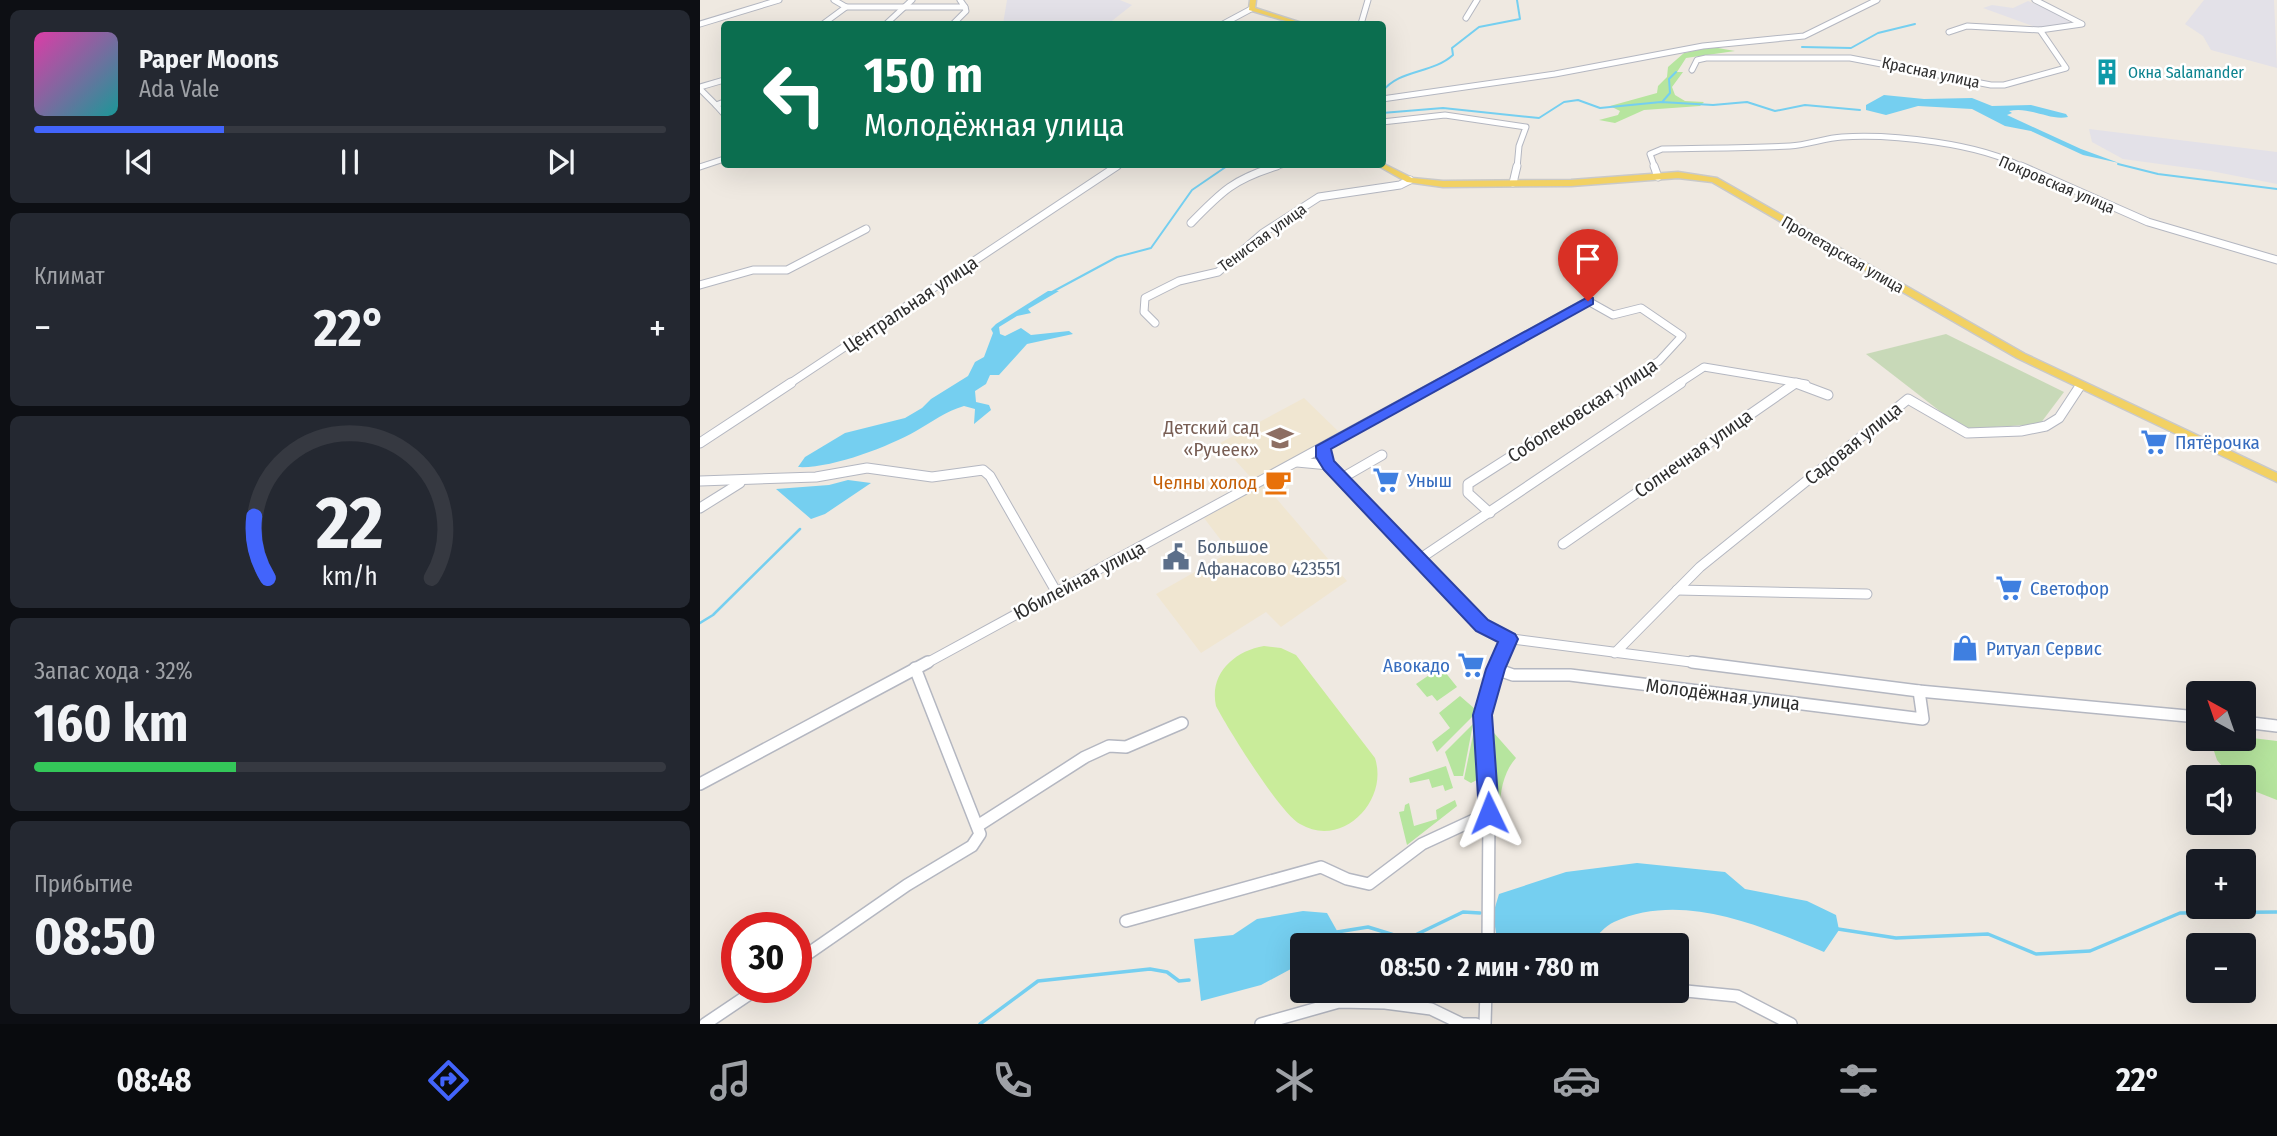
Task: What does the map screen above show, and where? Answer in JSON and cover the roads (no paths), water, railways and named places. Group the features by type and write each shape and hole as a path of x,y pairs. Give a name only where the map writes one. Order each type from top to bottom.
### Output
{"main road":[{"path":"1253,0 1251,9 1293,21"},
{"name":"Пролетарская улица","path":"1386,168 1410,180 1443,184 1571,183 1691,175 1714,180 2021,356 2277,478"}],"street":[{"path":"700,24 779,0"},
{"path":"834,0 845,6 965,7"},
{"path":"827,21 849,0"},
{"path":"889,21 912,0"},
{"path":"956,21 966,11 960,0"},
{"path":"1361,21 1368,0"},
{"path":"1466,19 1477,0"},
{"path":"1386,98 1555,74 1703,46 1736,45 1804,36 1877,0"},
{"path":"1949,32 1967,26 2040,30 2082,24 2035,0"},
{"path":"1229,21 1251,9"},
{"name":"Красная улица","path":"1692,70 1697,60 1706,58 1821,56 1863,59 1976,83 2004,85 2066,68 2059,54 2044,41 2040,30"},
{"path":"1736,45 1748,57"},
{"path":"721,81 700,88 721,111"},
{"path":"716,105 721,103"},
{"path":"1386,122 1446,115 1526,127 1519,146 1520,155 1513,183"},
{"name":"Покровская улица","path":"1658,177 1650,154 1662,149 1805,145 1838,137 1891,136 1916,142 1956,146 2006,159 2148,222 2277,260"},
{"path":"700,167 721,160"},
{"name":"Центральная улица","path":"700,443 1115,168"},
{"path":"1191,223 1218,195 1242,177 1272,168"},
{"name":"Тенистая улица","path":"1155,323 1144,312 1145,298 1178,281 1218,272 1262,233 1313,200 1410,180"},
{"path":"700,285 753,270 787,270 866,229"},
{"name":"Юбилейная улица","path":"700,784 1057,593 1588,301 1610,316 1619,318 1641,308"},
{"name":"Соболековская улица","path":"1490,513 1468,493 1468,484 1673,349 1682,337 1641,308"},
{"path":"1418,560 1704,367 1805,384 1828,395"},
{"name":"Солнечная улица","path":"1563,544 1794,384"},
{"name":"Садовая улица","path":"1677,590 1700,567 1908,399 1955,429 1967,433 2021,431 2046,426 2059,418 2080,386"},
{"path":"1324,446 1324,457 1329,466"},
{"path":"1342,478 1382,455"},
{"path":"1297,462 1329,466"},
{"name":"Молодёжная улица","path":"1329,466 1482,626 1509,639 1919,691 2186,716"},
{"path":"700,481 741,482 816,477 867,468 932,477 983,470 990,477 1057,593"},
{"path":"723,494 727,482"},
{"path":"700,508 741,482"},
{"path":"1615,653 1677,590 1867,594"},
{"path":"1488,933 1489,813 1483,715 1496,669 1509,639"},
{"path":"812,951 907,885 972,846 979,834 979,825 915,668"},
{"name":"Молодёжная улица","path":"1496,669 1513,675 1570,675 1923,719 1919,691"},
{"path":"979,825 1085,757 1109,746 1126,747 1182,723"},
{"path":"2256,723 2277,726"},
{"path":"1126,921 1321,867 1347,879 1369,884 1422,844 1489,813"},
{"path":"1689,990 1725,991 1741,995 1791,1024"},
{"path":"1261,1024 1339,1002 1385,1003 1431,1009 1462,1024 1476,1024"},
{"path":"705,1024 736,1003"},
{"path":"1485,1024 1486,1003"}],"water":[{"path":"1884,95 1924,99 1972,98 1992,106 2031,105 2066,114 2068,117 2061,118 2017,110 2009,111 2012,113 2007,115 2081,149 2119,163 2083,155 2031,131 2005,126 1972,109 1918,106 1886,115 1866,110 1866,105"},
{"path":"1048,291 1059,291 1028,309 1031,313 1017,316 999,327 1000,334 1005,336 1021,328 1031,335 1069,331 1073,334 1027,344 999,375 990,375 986,384 975,391 976,402 989,405 991,410 974,424 975,409 964,406 875,450 842,461 798,467 805,457 845,433 905,418 968,376 975,362 984,357 993,333 991,329"},
{"path":"848,480 871,483 825,514 811,519 776,489 829,485"},
{"path":"1637,863 1725,872 1745,889 1807,901 1836,915 1839,930 1824,952 1747,923 1693,911 1640,913 1614,922 1600,933 1496,933 1493,914 1499,894 1566,872"},
{"path":"1303,911 1327,913 1338,933 1290,933 1290,969 1261,985 1201,1001 1194,939 1233,935 1257,919"}],"waterway":[{"path":"1386,88 1397,79 1445,61 1453,55 1452,48 1479,27 1520,19 1517,0"},
{"path":"1802,47 1851,48 1878,33 1915,24"},
{"path":"1663,101 1670,93 1669,79 1676,72"},
{"path":"1386,113 1443,108 1539,118 1564,102 1578,100 1600,108 1661,102 1713,105 1747,102 1775,111 1805,105 1860,110"},
{"path":"2118,164 2158,174 2277,189"},
{"path":"1052,292 1117,257 1151,248 1192,190 1224,168"},
{"path":"700,623 713,615 800,529"},
{"path":"1337,932 1368,927 1407,939 1463,912 1480,913"},
{"path":"1838,929 1896,938 1988,934 2036,954 2090,951 2180,913 2277,912"},
{"path":"980,1024 1038,981 1150,969 1167,972 1179,981 1189,980"}],"place":[{"name":"Окна Salamander","path":"2107,72"},
{"name":"Детский сад «Ручеек»","path":"1280,438"},
{"name":"Пятёрочка","path":"2154,442"},
{"name":"Уныш","path":"1386,480"},
{"name":"Челны холод","path":"1278,482"},
{"name":"Большое Афанасово 423551","path":"1176,557"},
{"name":"Светофор","path":"2009,588"},
{"name":"Ритуал Сервис","path":"1965,648"},
{"name":"Авокадо","path":"1471,665"}]}
